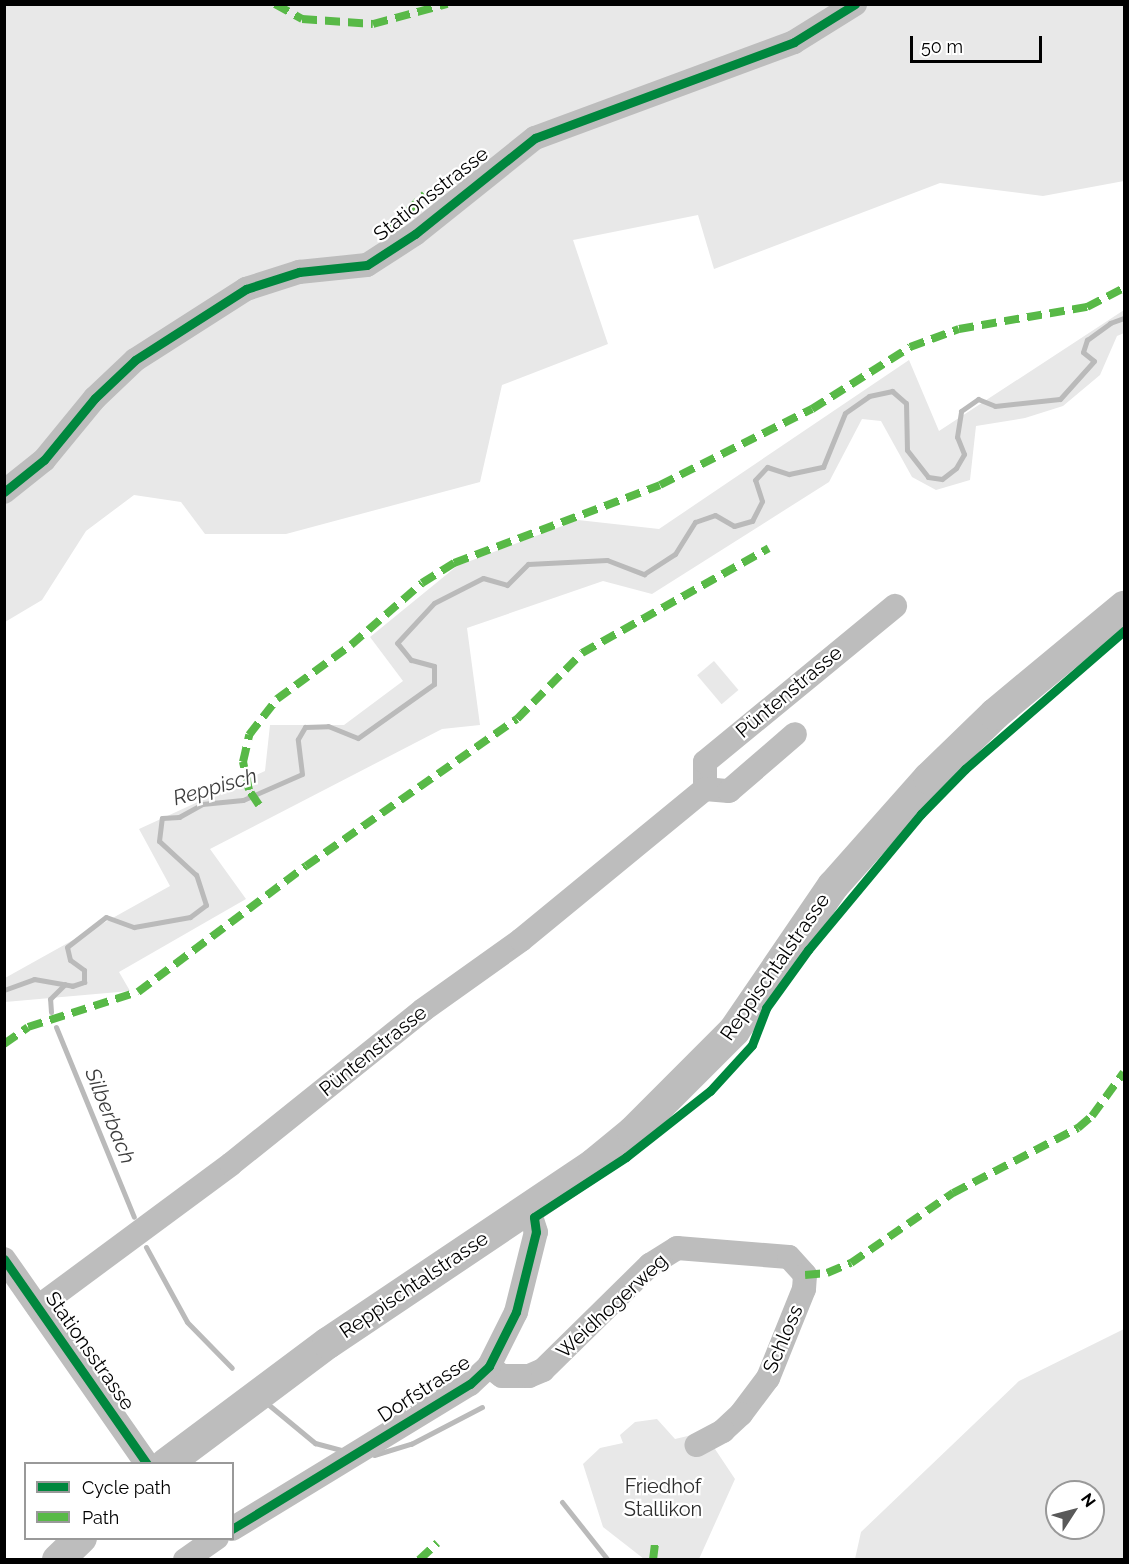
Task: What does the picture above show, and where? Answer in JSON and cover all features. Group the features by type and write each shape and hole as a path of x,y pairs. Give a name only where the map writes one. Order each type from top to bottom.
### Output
{"main road":[{"name":"Reppischtalstrasse","path":"169,1462 328,1343 594,1164 684,1082 734,1031 833,886 929,778 995,714 1125,607"},
{"path":"58,1560 80,1540"}],"street":[{"name":"Stationsstrasse","path":"4,492 44,460 95,398 135,360 246,289 299,272 367,265 415,234 535,138 794,42 855,4"},
{"name":"Püntenstrasse","path":"705,789 705,762 895,606"},
{"name":"Püntenstrasse","path":"38,1307 231,1164 423,1010 521,940 705,789 729,790 795,734"},
{"name":"Dorfstrasse","path":"234,1528 470,1384 489,1366 516,1312 536,1232 528,1208"},
{"name":"Weidhogerweg","path":"489,1366 509,1377 529,1376 543,1370 650,1265 677,1248 789,1257 805,1275"},
{"name":"Stationsstrasse","path":"4,1259 146,1462"},
{"name":"Schloss","path":"697,1445 729,1425 768,1378 804,1289 805,1275"},
{"path":"185,1560 215,1540"}],"green space":[{"path":"5,5 1124,5 1124,181 1043,196 940,183 714,269 698,215 573,240 608,344 502,385 480,482 286,534 205,534 181,502 134,495 86,531 42,600 5,622"},
{"path":"1124,310 1124,333 1117,336 1100,375 1063,406 1025,418 976,426 970,480 936,490 912,477 881,421 862,419 829,482 652,594 603,581 467,628 480,725 442,729 210,849 246,899 119,972 130,991 5,1002 5,978 170,886 139,829 265,771 270,725 344,725 403,681 370,637 457,566 578,520 659,529 909,360 939,431"},
{"path":"714,661 738,690 722,704 697,675"},
{"path":"1124,1329 1124,1559 855,1559 861,1532 1019,1381"},
{"name":"Friedhof Stallikon","path":"657,1419 675,1439 692,1435 697,1442 715,1449 735,1479 699,1559 644,1559 603,1527 583,1464 600,1448 623,1443 620,1435 635,1422"}],"waterway":[{"name":"Reppisch","path":"4,990 34,979 72,986 84,982 84,970 70,960 67,947 106,917 134,927 190,917 206,905 196,875 159,841 162,818 179,817 202,804 243,800 302,774 298,739 305,727 328,726 358,738 434,684 434,666 411,660 397,643 434,603 483,578 507,585 528,564 607,560 644,574 675,554 695,522 715,515 734,526 752,521 762,501 755,480 767,467 789,474 823,467 845,413 869,396 892,391 906,403 907,450 928,477 942,479 956,468 964,454 957,437 961,411 978,399 995,406 1060,399 1094,361 1083,352 1087,340 1110,323 1124,318"},
{"name":"Silberbach","path":"51,1012 50,999 65,984"},
{"name":"Silberbach","path":"56,1027 134,1217"},
{"name":"Silberbach","path":"146,1247 187,1322 232,1368"},
{"name":"Silberbach","path":"269,1405 315,1443 341,1450"},
{"name":"Silberbach","path":"374,1455 411,1444 482,1407"},
{"name":"Silberbach","path":"562,1502 608,1560"}],"marked path":[{"path":"275,4 302,19 373,24 447,4"},
{"path":"407,212 425,194"},
{"path":"389,226 405,216"},
{"path":"259,805 249,790 243,762 249,735 277,699 351,645 422,583 454,563 660,485 812,409 910,347 959,329 1087,307 1124,288"},
{"path":"4,1044 28,1027 138,992 306,866 517,719 582,653 769,548"},
{"path":"805,1275 827,1273 851,1263 953,1193 1078,1128 1092,1116 1124,1072"},
{"path":"419,1560 437,1543"},
{"path":"653,1560 655,1543"}],"cycle path":[{"path":"4,492 44,460 95,398 135,360 246,289 299,272 367,265 415,234 535,138 794,42 855,4"},
{"path":"234,1528 470,1384 489,1366 516,1312 536,1232 534,1217 626,1157 710,1091 752,1045 766,1008 808,950 921,814 965,769 1124,631"},
{"path":"4,1259 146,1462"}]}
